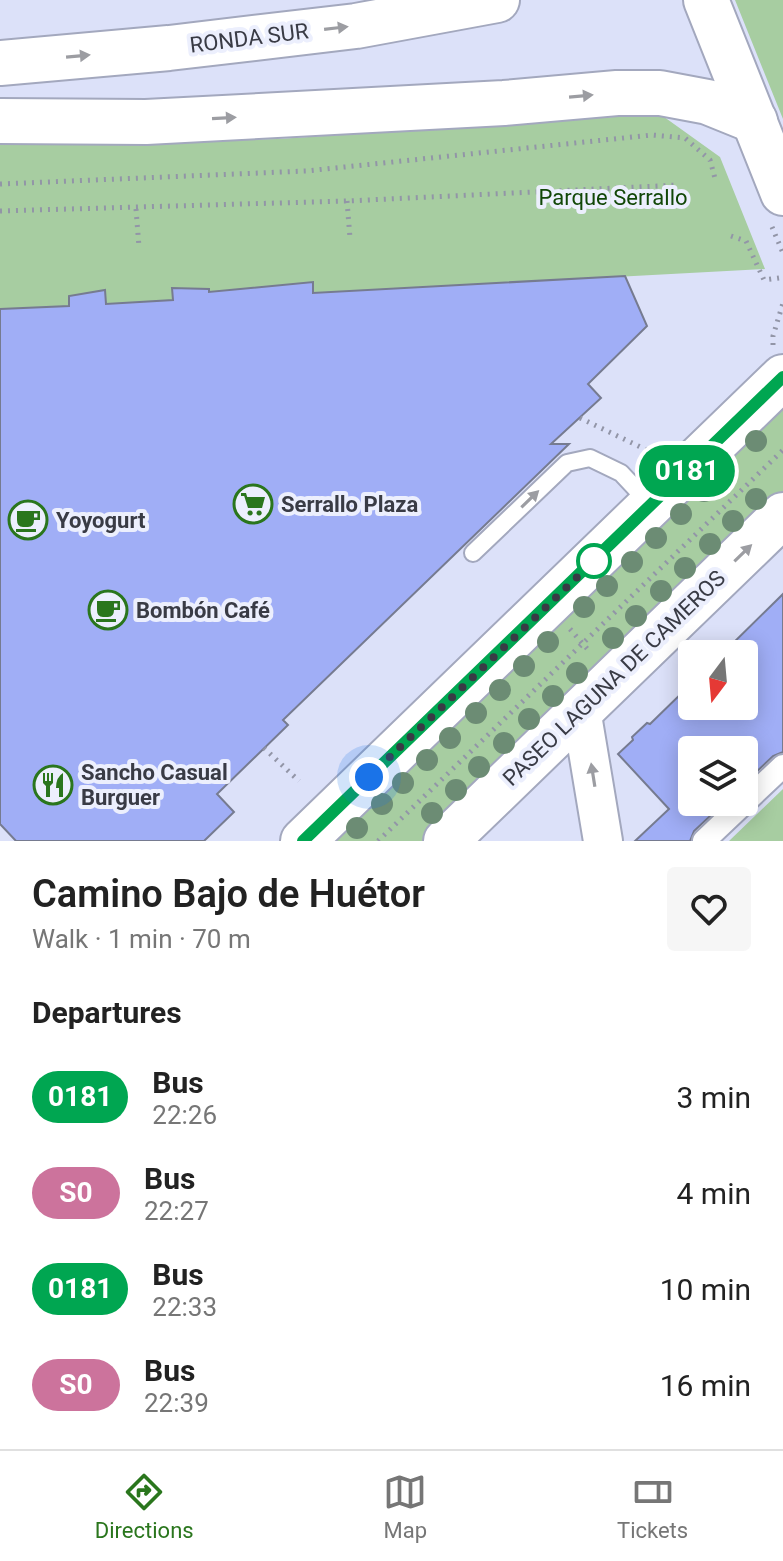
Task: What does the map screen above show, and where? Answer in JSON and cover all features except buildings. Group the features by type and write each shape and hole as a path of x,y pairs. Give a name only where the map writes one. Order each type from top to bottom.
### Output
{"main road":[{"name":"RONDA SUR","path":"0,63 169,48 356,26 497,0"},
{"path":"706,0 783,193"},
{"path":"0,121 146,122 504,103 617,93 660,93 708,102 755,121"},
{"path":"303,841 651,506 778,364"},
{"name":"PASEO LAGUNA DE CAMEROS","path":"446,841 783,515"}],"street":[{"path":"581,709 603,841"},
{"path":"704,841 783,766"}],"lane":[{"path":"473,553 567,463 590,458 621,473 651,506"}],"path":[{"path":"0,184 306,171 652,135 685,138 710,160 716,182"},
{"path":"0,211 347,201 679,185"},
{"path":"347,201 350,238"},
{"path":"136,209 139,247"},
{"path":"731,236 746,241 764,280 779,278"},
{"path":"778,364 773,336 783,303"},
{"path":"580,418 653,453"},
{"path":"378,841 783,450"},
{"path":"567,626 593,655"},
{"path":"264,748 299,781"}],"green space":[{"path":"735,0 783,0 783,119"},
{"name":"Parque Serrallo","path":"660,114 720,157 765,269 313,293 313,283 209,298 208,289 172,288 173,300 106,304 105,290 69,296 69,306 0,309 0,145 278,139"},
{"path":"783,398 783,494 425,841 325,841"},
{"path":"783,789 783,841 729,841 758,816"}],"bus line":[{"name":"0181","path":"303,841 783,377"}],"place":[{"name":"Serrallo Plaza","path":"253,504"},
{"name":"Yoyogurt","path":"28,520"},
{"name":"Bombón Café","path":"108,610"},
{"name":"Sancho Casual Burguer","path":"53,785"}],"route":[{"path":"369,777 594,561"}]}
